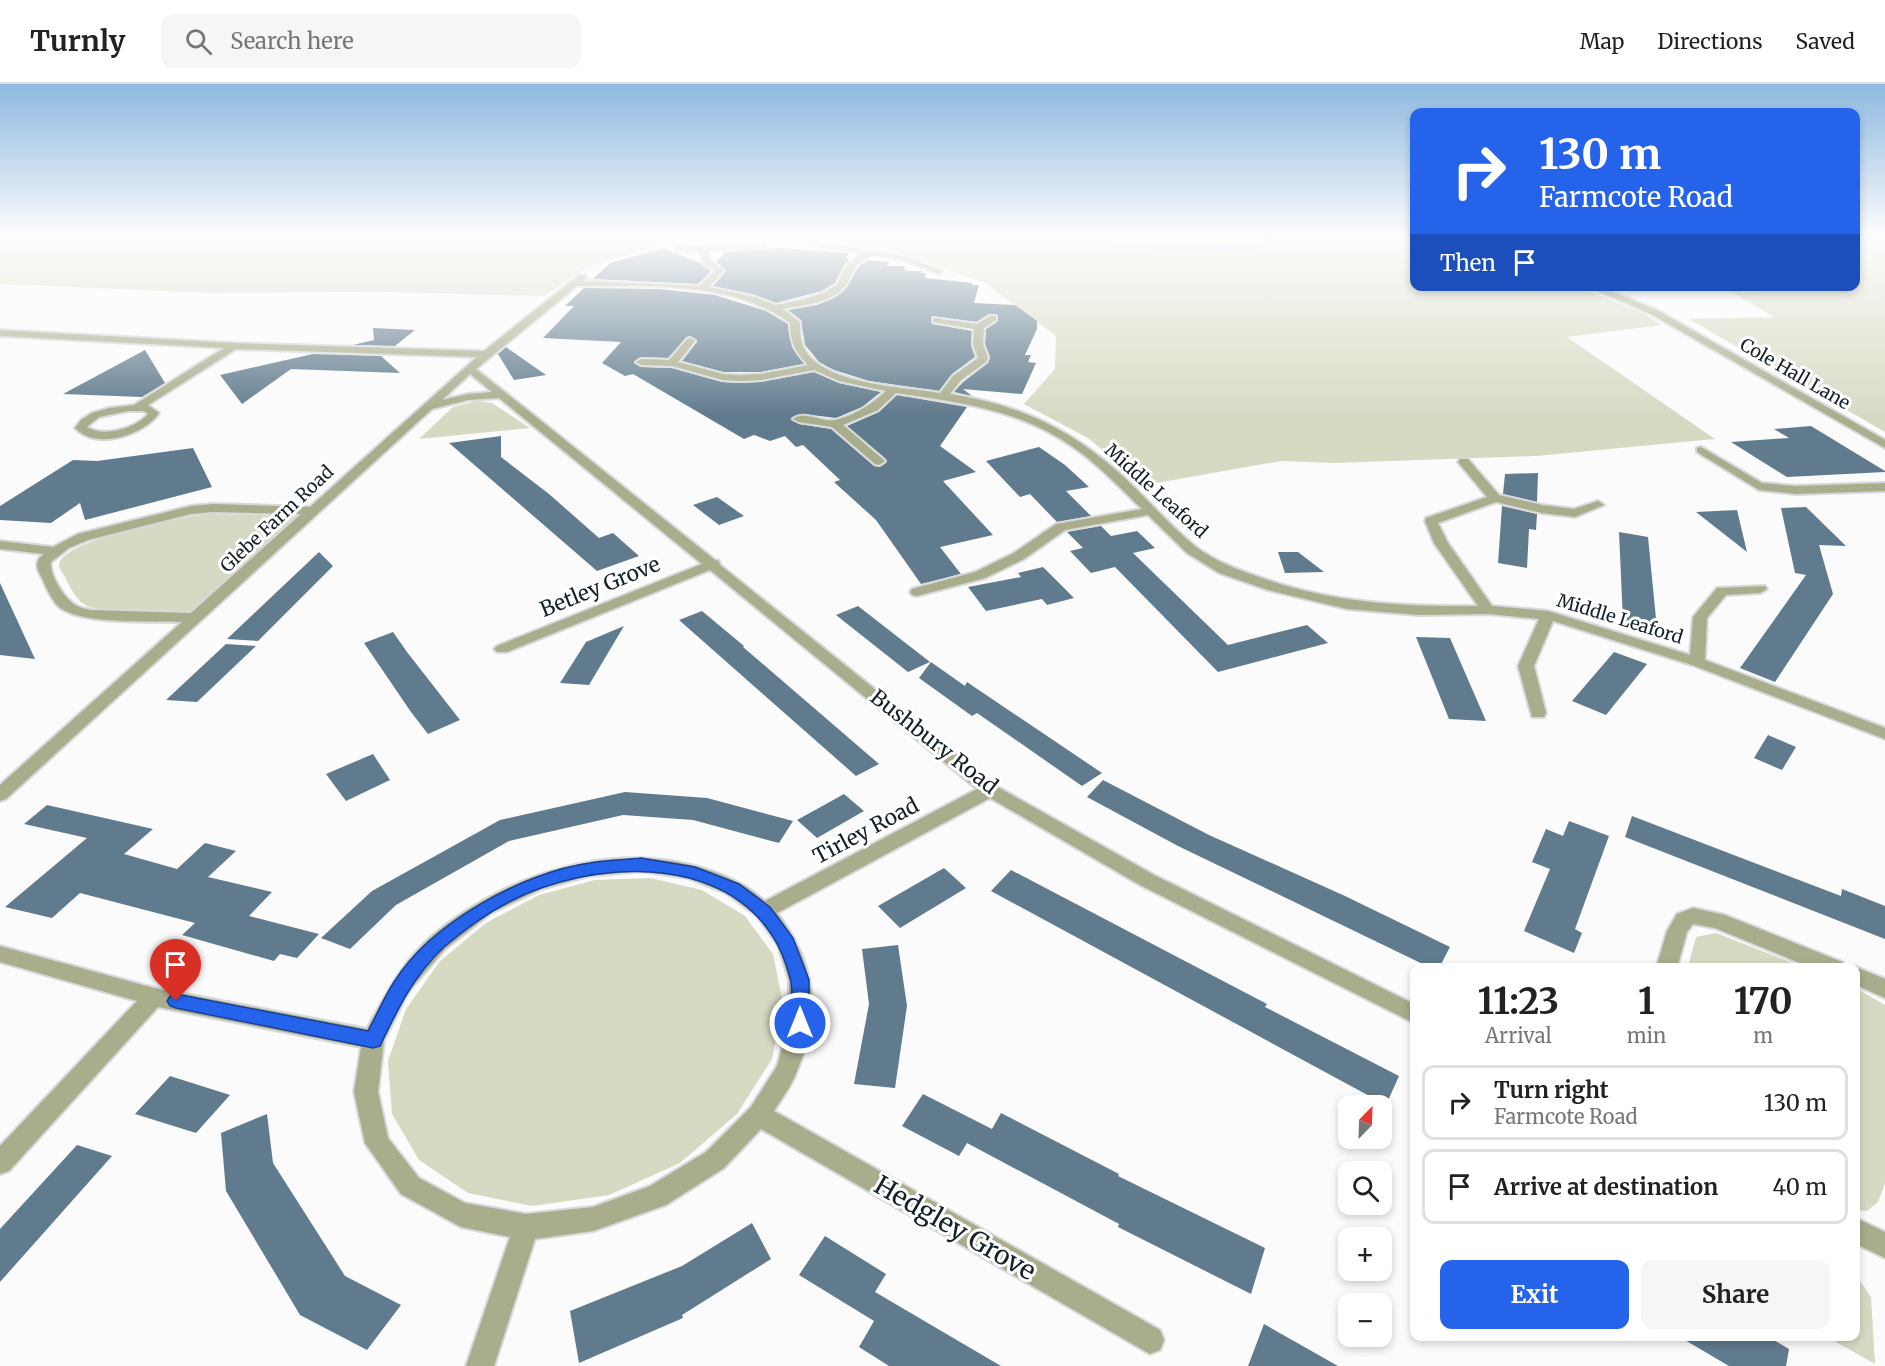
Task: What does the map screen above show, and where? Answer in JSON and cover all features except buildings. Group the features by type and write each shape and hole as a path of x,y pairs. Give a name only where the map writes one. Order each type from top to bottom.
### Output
{"street":[{"name":"Glebe Farm Road","path":"0,795 486,354 556,297"},
{"name":"Middle Leaford","path":"745,297 776,308 795,322 795,339 802,354 815,367 843,379 979,402 1022,416 1067,438 1113,474 1192,550 1224,570 1273,587 1347,605 1419,611 1488,610 1548,615 1697,662 1885,734"},
{"path":"776,308 821,297"},
{"name":"Cole Hall Lane","path":"1617,297 1654,312 1885,445"},
{"path":"936,320 979,327 993,318"},
{"path":"944,395 957,378 981,362 983,358 978,344 979,327"},
{"path":"0,333 234,346 486,354"},
{"path":"0,341 14,334"},
{"path":"672,363 690,341"},
{"path":"138,407 152,410 154,414 153,417 131,429 98,434 83,431 81,428 83,424 96,416 117,409 138,407 234,346"},
{"path":"641,362 672,363 723,377 739,378 761,377 815,367"},
{"name":"Bushbury Road","path":"471,370 714,564 990,790 1147,880 1410,1012"},
{"path":"800,419 835,424 874,408 894,389"},
{"path":"428,406 468,397 503,395"},
{"path":"835,424 879,461"},
{"path":"1701,450 1759,486 1796,490 1885,487"},
{"path":"1464,462 1495,498"},
{"path":"1488,610 1441,543 1431,521 1495,498 1542,509 1575,513 1598,505"},
{"path":"197,618 91,614 73,610 62,602 43,568 44,560 54,551 83,537 191,510 213,508 312,511"},
{"path":"917,592 980,575 1019,556 1061,528 1150,511"},
{"path":"0,545 54,551"},
{"name":"Betley Grove","path":"502,649 714,564"},
{"path":"1697,662 1700,617 1722,591 1760,589"},
{"path":"1538,713 1526,666 1548,615"},
{"name":"Tirley Road","path":"764,911 990,790"},
{"path":"641,864 690,871 733,888 764,911 787,942 800,980 800,1023 787,1069 759,1115 714,1160 657,1196 593,1219 526,1227 461,1215 410,1186 377,1143 366,1092 373,1040 400,986 438,943 484,908 535,883 588,869 641,864"},
{"path":"1667,963 1677,931 1684,919 1693,916 1718,921 1823,963"},
{"path":"0,954 154,997 373,1040"},
{"path":"1860,978 1885,988"},
{"path":"0,1163 154,997"},
{"name":"Hedgley Grove","path":"759,1115 1150,1340"},
{"path":"480,1366 526,1227"},
{"path":"1860,1233 1885,1245"}],"green space":[{"path":"1004,297 1602,297 1639,311 1662,325 1567,337 1715,439 1536,456 1334,463 1281,461 1145,485 1088,438 1024,404 1055,369 1056,336"},
{"path":"1740,297 1885,297 1885,432 1689,319 1774,317"},
{"path":"477,401 492,403 530,428 419,439 453,407"},
{"path":"211,514 301,516 197,612 96,609 80,601 59,567 60,561 69,552 85,544 155,524"},
{"path":"650,878 702,890 745,916 773,954 783,1003 772,1059 737,1114 680,1163 609,1195 532,1206 468,1193 419,1160 392,1114 388,1061 406,1009 440,961 486,923 539,895 595,880"},
{"path":"1716,933 1793,963 1689,963 1696,937"},
{"path":"1860,990 1885,1005 1885,1183 1878,1202 1867,1211 1860,1210"},
{"path":"1860,1281 1871,1297 1875,1364 1834,1341 1860,1341"}],"route":[{"path":"176,1001 373,1040 400,986 438,943 484,908 535,883 588,869 641,864 690,871 733,888 764,911 787,942 800,980 800,1023"}]}
